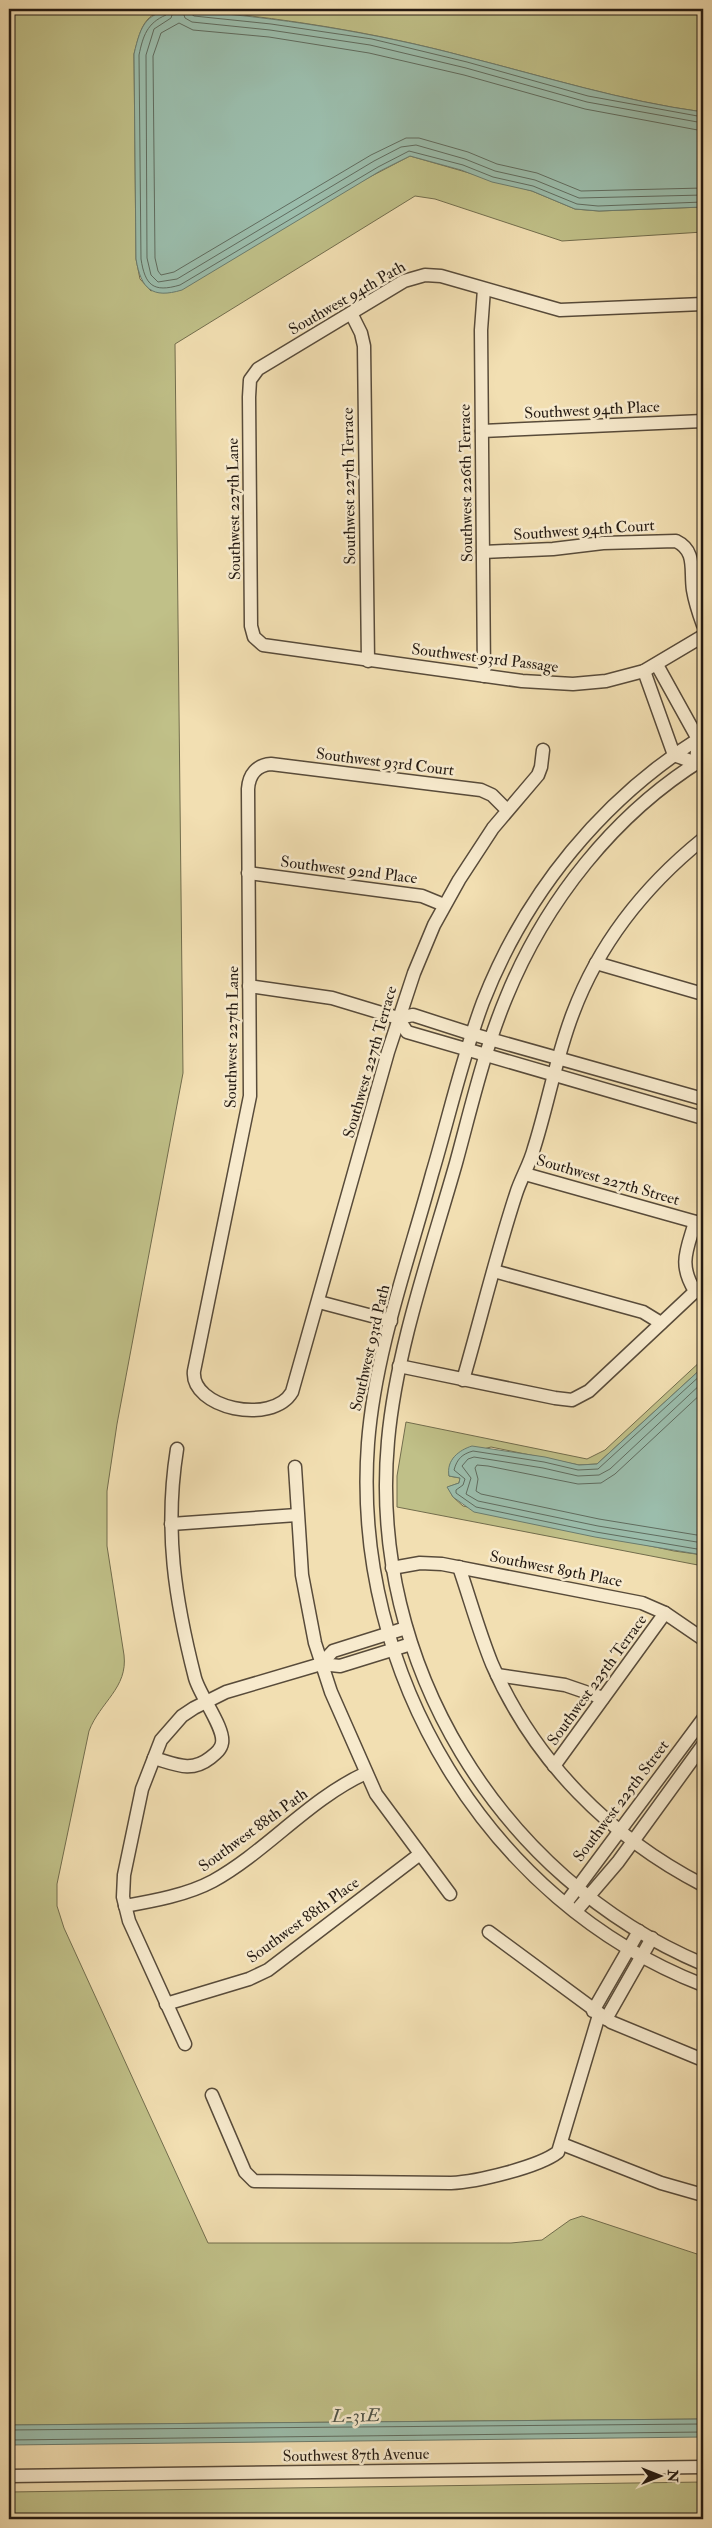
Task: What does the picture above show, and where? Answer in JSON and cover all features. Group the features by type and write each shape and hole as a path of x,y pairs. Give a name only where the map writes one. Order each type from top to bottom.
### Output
{"street":[{"name":"Southwest 94th Path","path":"251,377 261,367 404,281 418,276 441,276 560,310 703,304"},
{"name":"Southwest 226th Terrace","path":"484,289 481,318 484,676"},
{"name":"Southwest 227th Terrace","path":"351,313 361,333 364,346 368,661"},
{"name":"Southwest 227th Lane","path":"251,377 249,397 251,626 256,639"},
{"name":"Southwest 94th Place","path":"482,431 703,421"},
{"name":"Southwest 94th Court","path":"483,552 674,540 686,547 691,557 693,591 703,625"},
{"name":"Southwest 93rd Passage","path":"256,639 269,648 484,676 573,684 606,681 644,671 703,636"},
{"path":"644,671 674,755 701,765 701,737 657,665"},
{"name":"Southwest 93rd Path","path":"701,737 674,755 614,805 582,839 532,905 509,945 489,988 472,1034 391,1321 373,1397 366,1470 370,1544 377,1590 387,1634 424,1729 458,1785 509,1850 566,1903 643,1956 703,1984"},
{"name":"Southwest 227th Terrace","path":"279,1406 288,1399 294,1390 398,1018 414,973 444,905 469,864 507,810 538,775 541,768 543,750"},
{"name":"Southwest 93rd Court","path":"254,772 263,765 276,764 481,790 492,795 507,810"},
{"name":"Southwest 93rd Path","path":"701,765 629,817 603,844 568,887 542,925 520,966 491,1039 399,1366 390,1416 386,1462 387,1517 392,1568 406,1628 438,1712 476,1777 521,1834 576,1887 639,1931 703,1964"},
{"name":"Southwest 227th Lane","path":"254,772 248,788 250,1103 194,1371 194,1379 197,1388 208,1398 236,1408 263,1410 279,1406"},
{"path":"525,1174 535,1146 573,1013 596,963 620,926 641,900 673,865 703,840"},
{"name":"Southwest 92nd Place","path":"248,873 422,896 444,905"},
{"path":"596,963 703,994"},
{"path":"249,986 332,998 398,1018 413,1015 472,1034 703,1099"},
{"path":"398,1018 407,1032 467,1051 703,1118"},
{"name":"Southwest 227th Street","path":"399,1366 463,1380 576,1400 699,1288 686,1275 684,1263 699,1223 525,1174 516,1193 463,1380"},
{"path":"494,1271 643,1312 661,1323"},
{"path":"319,1302 391,1321"},
{"path":"154,1758 180,1767 192,1768 203,1764 216,1754 221,1746 222,1734 204,1702 195,1676 178,1605 170,1524 177,1449"},
{"path":"295,1467 302,1575 321,1664 366,1774 380,1800 450,1894"},
{"path":"170,1524 297,1515"},
{"name":"Southwest 89th Place","path":"392,1568 425,1563 459,1567 635,1601 666,1613 703,1638"},
{"path":"459,1567 497,1675 524,1723 554,1766 619,1831 703,1884"},
{"name":"Southwest 225th Terrace","path":"554,1766 666,1613"},
{"path":"321,1664 333,1651 406,1628"},
{"path":"185,2044 125,1906 123,1888 125,1867 142,1788 161,1740 182,1716 204,1702 226,1692 321,1664 340,1666 411,1644"},
{"path":"497,1675 565,1685 603,1698"},
{"name":"Southwest 225th Street","path":"566,1903 576,1887 703,1719"},
{"name":"Southwest 225th Street","path":"576,1911 634,1842 703,1745"},
{"name":"Southwest 88th Path","path":"125,1906 183,1892 214,1881 339,1788 366,1774"},
{"name":"Southwest 88th Place","path":"166,2004 249,1979 268,1970 420,1854"},
{"path":"212,2096 245,2172 254,2181 471,2182 554,2155 562,2144 599,2015 639,1931"},
{"path":"489,1932 599,2015 703,2060"},
{"path":"599,2015 643,1956 652,1938"},
{"path":"562,2144 661,2183 703,2195"},
{"name":"Southwest 87th Avenue","path":"9,2476 703,2466"}],"green space":[{"path":"9,9 703,9 703,112 643,102 411,43 328,27 271,19 199,10 166,11 157,13 147,20 139,36 134,54 136,259 140,279 151,291 410,156 532,191 575,209 599,211 703,207 703,232 562,241 435,199 415,196 175,344 183,1073 117,1424 107,1491 107,1546 124,1655 124,1667 118,1686 89,1731 57,1884 57,1906 64,1928 208,2243 511,2243 542,2240 570,2220 582,2216 703,2256 703,2419 9,2425"},
{"path":"703,1359 703,1367 597,1464 579,1465 491,1447 454,1457 450,1465 449,1476 460,1478 459,1483 448,1487 453,1497 463,1506 674,1551 703,1555 703,1566 397,1507 397,1476 406,1422 587,1459 605,1450"},
{"path":"703,2482 703,2519 9,2519 9,2492"}],"water":[{"path":"179,10 288,21 396,40 643,102 703,112 703,207 599,211 575,209 532,191 492,182 461,170 410,156 380,171 182,290 163,293 156,292 150,289 141,278 136,259 134,54 139,35 152,16"},
{"path":"703,1367 703,1555 595,1537 474,1512 453,1497 447,1487 459,1483 460,1478 449,1476 449,1465 454,1456 472,1446 545,1457 579,1465 597,1464"},
{"name":"L-31E","path":"703,2419 703,2437 9,2445 9,2425"}]}
